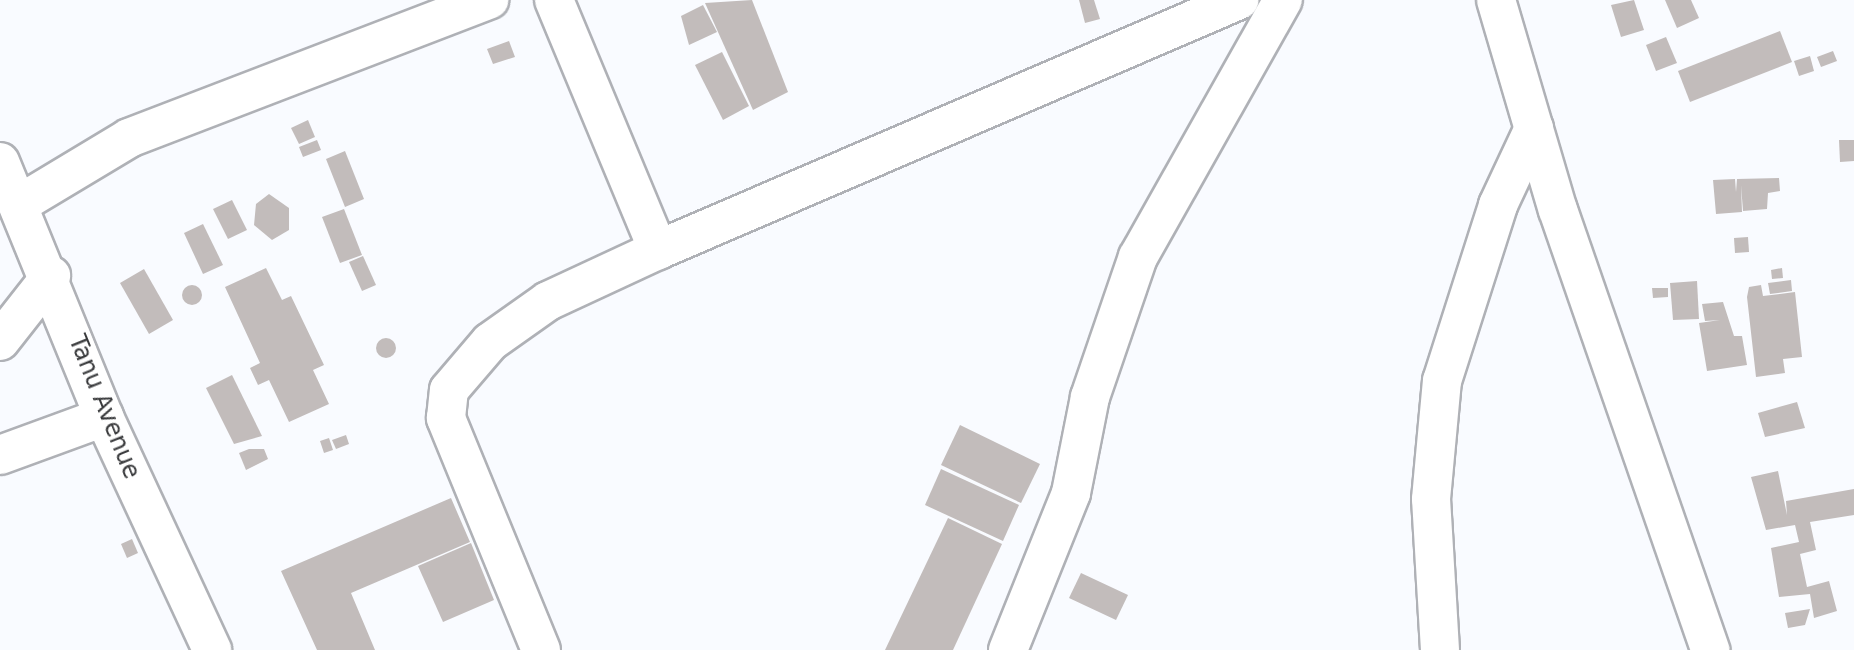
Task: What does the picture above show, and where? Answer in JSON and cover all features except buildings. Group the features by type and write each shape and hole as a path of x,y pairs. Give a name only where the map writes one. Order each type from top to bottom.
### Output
{"street":[{"path":"21,203 129,138 489,0"},
{"path":"554,0 658,250"},
{"path":"541,650 453,449 449,390 490,342 548,301 658,250 1239,0"},
{"path":"1008,650 1071,493 1090,397 1138,257 1283,0"},
{"path":"1496,0 1534,128 1710,650"},
{"path":"1440,650 1431,499 1442,381 1498,205 1534,128"},
{"name":"Tanu Avenue","path":"0,162 21,203 51,276 104,417 212,650"},
{"path":"0,341 51,276"},
{"path":"0,455 104,417"}]}
